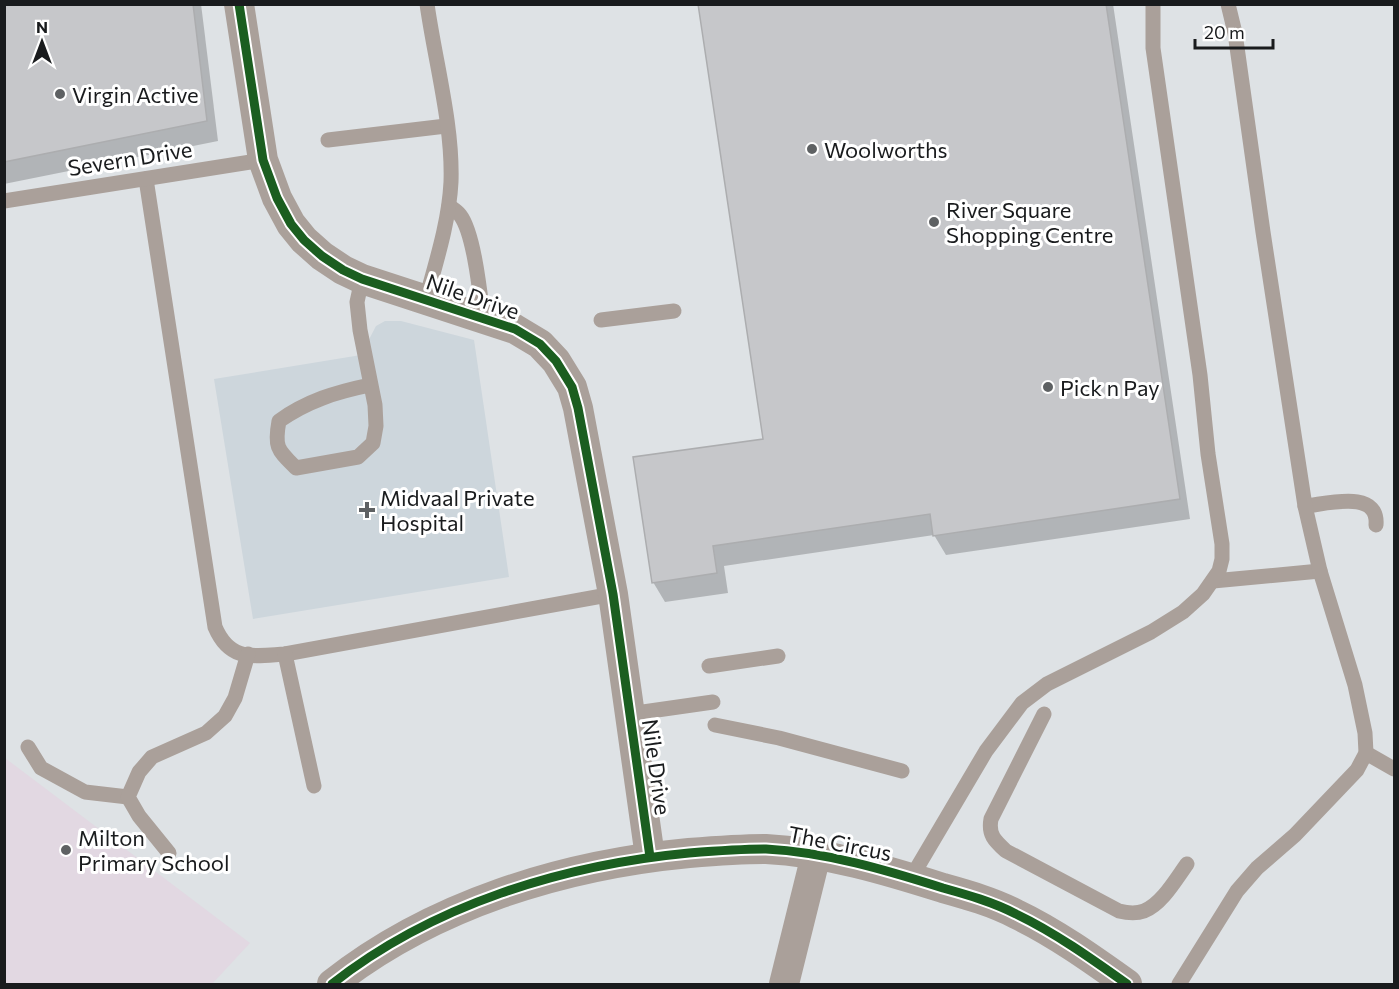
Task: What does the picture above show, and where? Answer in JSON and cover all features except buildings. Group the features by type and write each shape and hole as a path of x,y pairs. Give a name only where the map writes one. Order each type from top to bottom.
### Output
{"street":[{"name":"Nile Drive","path":"239,4 262,160 277,198 291,224 304,240 322,256 362,279 515,329 540,344 556,361 572,387 578,408 613,594 650,857"},
{"name":"The Circus","path":"332,984 355,966 432,922 479,901 527,884 590,868 650,857 721,850 767,849 816,855 911,878 986,901 1016,914 1070,945 1127,984"},
{"path":"784,984 816,855"}],"lane":[{"path":"426,4 446,126 450,170 449,206 426,299"},
{"path":"911,878 986,751 1022,703 1047,684 1151,632 1183,612 1203,594 1219,570 1222,559 1221,544 1208,454 1200,375 1153,48 1151,10 1153,4"},
{"path":"1179,984 1237,891 1257,868 1295,835 1357,770 1366,753 1365,733 1355,685 1320,570 1305,506 1235,33 1228,4"},
{"path":"328,140 446,126"},
{"name":"Severn Drive","path":"4,201 262,160"},
{"path":"146,179 215,627 220,640 227,648 248,654 285,654 613,594"},
{"path":"449,206 459,213 464,221 474,258 483,317"},
{"path":"362,279 357,302 375,405 376,426 373,443 358,457 296,468 279,451 277,433 279,421 318,398 370,385"},
{"path":"601,320 674,311"},
{"path":"1305,506 1344,501 1364,502 1374,511 1376,525"},
{"path":"1213,581 1320,570"},
{"path":"128,797 139,772 152,757 206,733 225,716 235,698 248,654"},
{"path":"285,654 314,786"},
{"path":"709,666 778,656"},
{"path":"629,714 712,702"},
{"path":"1044,714 991,819 989,829 993,839 1006,851 1119,911 1131,913 1144,911 1157,902 1187,864"},
{"path":"715,725 779,738 902,771"},
{"path":"28,747 41,768 85,792 128,797"},
{"path":"1366,753 1395,769"},
{"path":"128,797 139,816 169,853"}],"shaded area":[{"name":"Midvaal Private Hospital","path":"385,321 401,321 474,340 509,577 253,619 214,379 361,355 376,326"},
{"name":"Milton Primary School","path":"4,758 250,943 212,984 5,984"}],"cycle path":[{"path":"239,4 263,160 277,198 291,224 304,240 322,256 362,279 515,329 540,344 556,361 572,387 578,408 613,594 650,857"},
{"path":"332,984 371,956 412,932 500,893 594,867 641,859 698,852 766,849 811,854 856,863 989,902 1044,929 1127,984"}],"place":[{"name":"Virgin Active","path":"60,94"},
{"name":"Woolworths","path":"812,149"},
{"name":"River Square Shopping Centre","path":"934,222"},
{"name":"Pick n Pay","path":"1048,387"},
{"name":"Midvaal Private Hospital","path":"367,510"},
{"name":"Milton Primary School","path":"66,850"}]}
